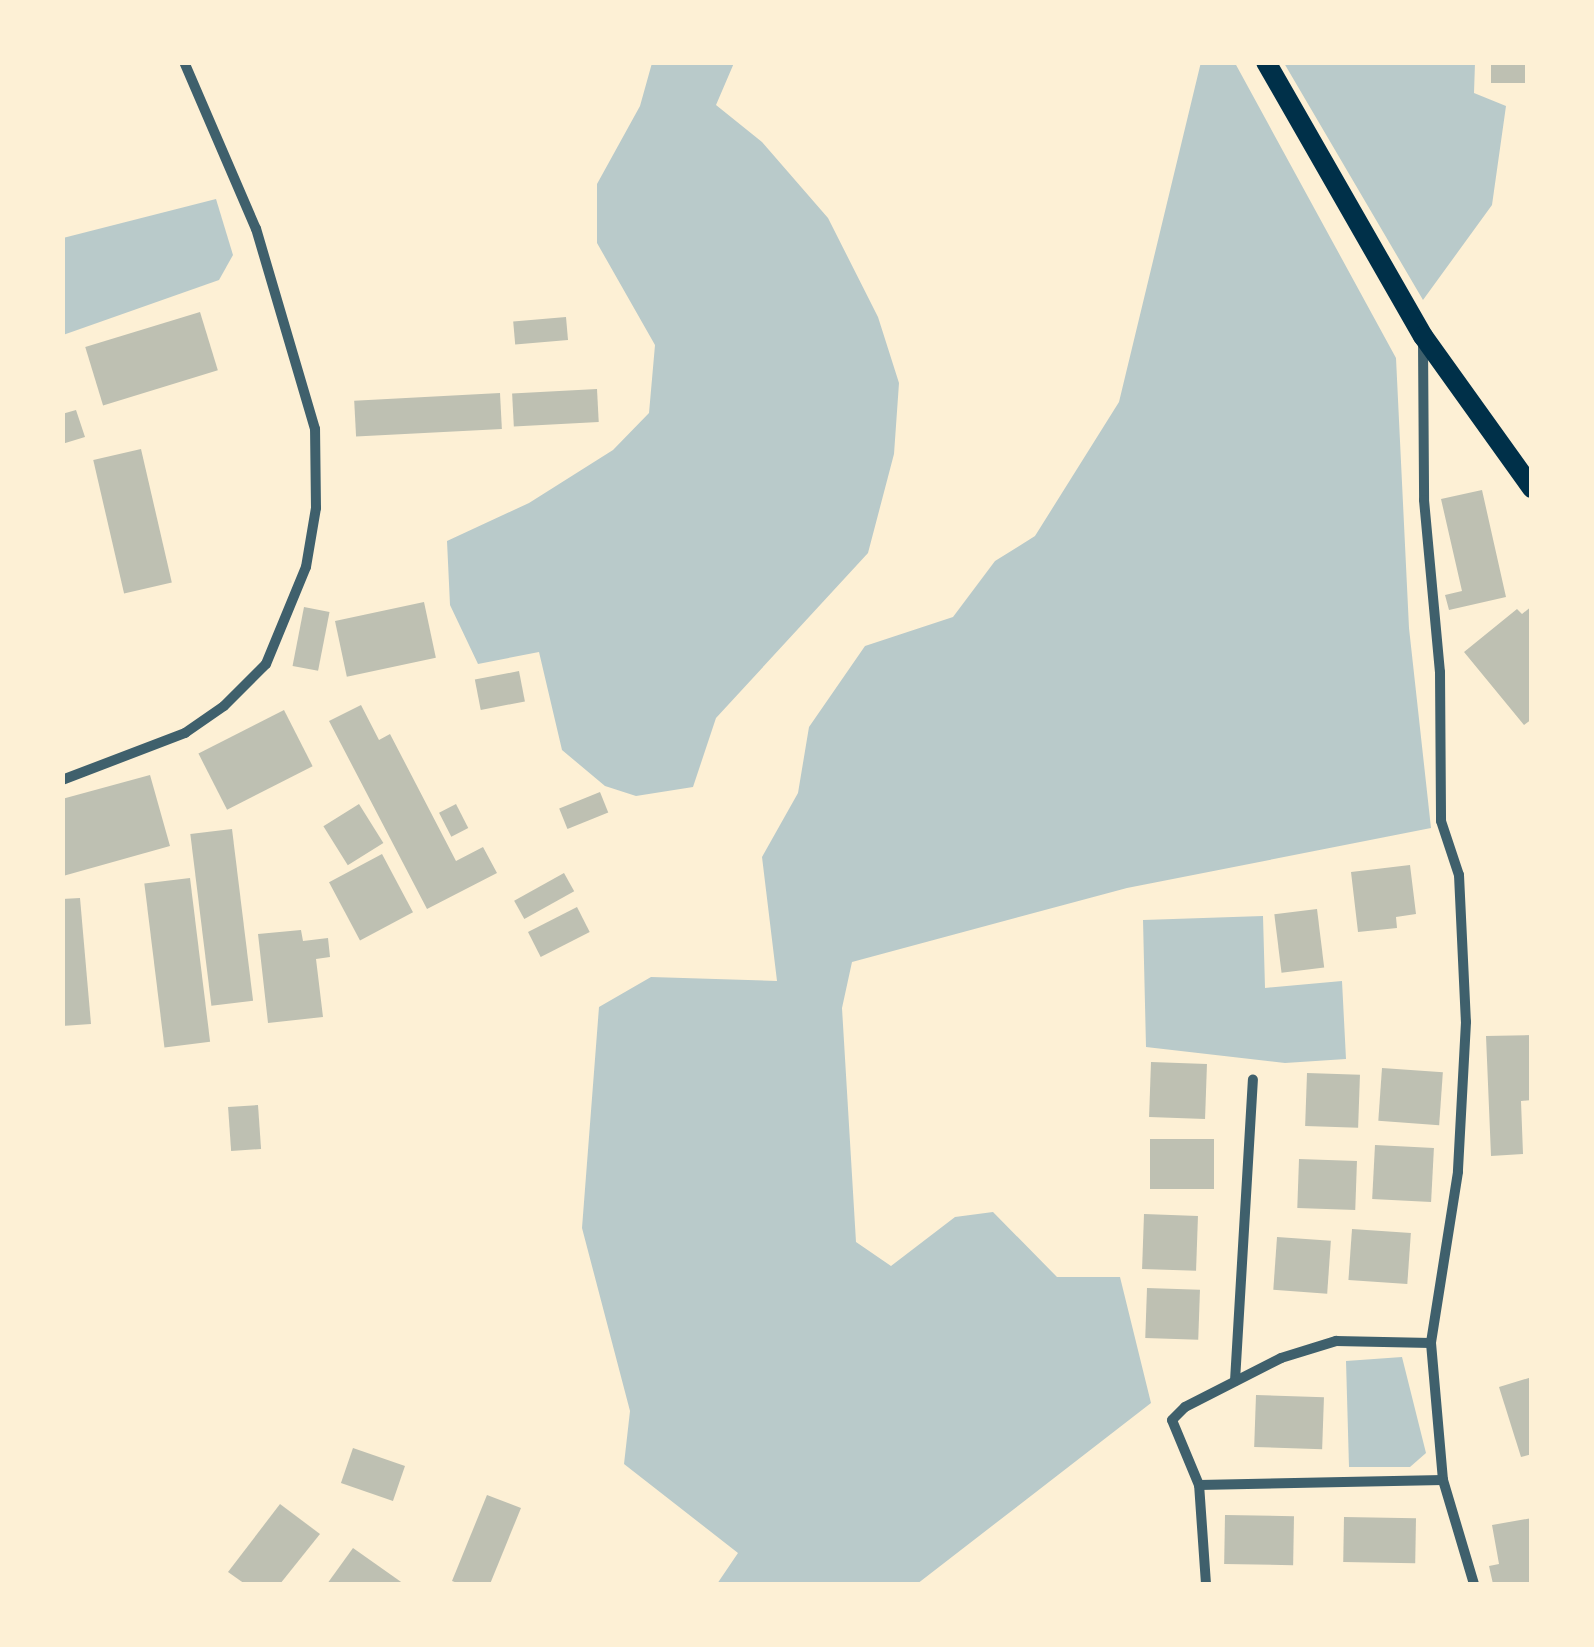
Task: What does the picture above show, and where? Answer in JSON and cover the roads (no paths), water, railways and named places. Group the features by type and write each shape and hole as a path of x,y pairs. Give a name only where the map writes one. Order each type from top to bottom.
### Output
{"main road":[{"path":"1266,62 1422,336 1532,488"}],"street":[{"path":"62,780 185,732 224,706 266,664 306,567 316,508 315,429 256,229 184,62"},
{"path":"1422,336 1424,500 1440,672 1441,821 1459,876 1466,1022 1458,1172 1431,1343 1444,1480 1474,1584"},
{"path":"1234,1381 1253,1080"},
{"path":"1206,1584 1199,1484 1172,1420 1234,1381 1336,1341 1431,1343"},
{"path":"1199,1484 1444,1480"}]}
